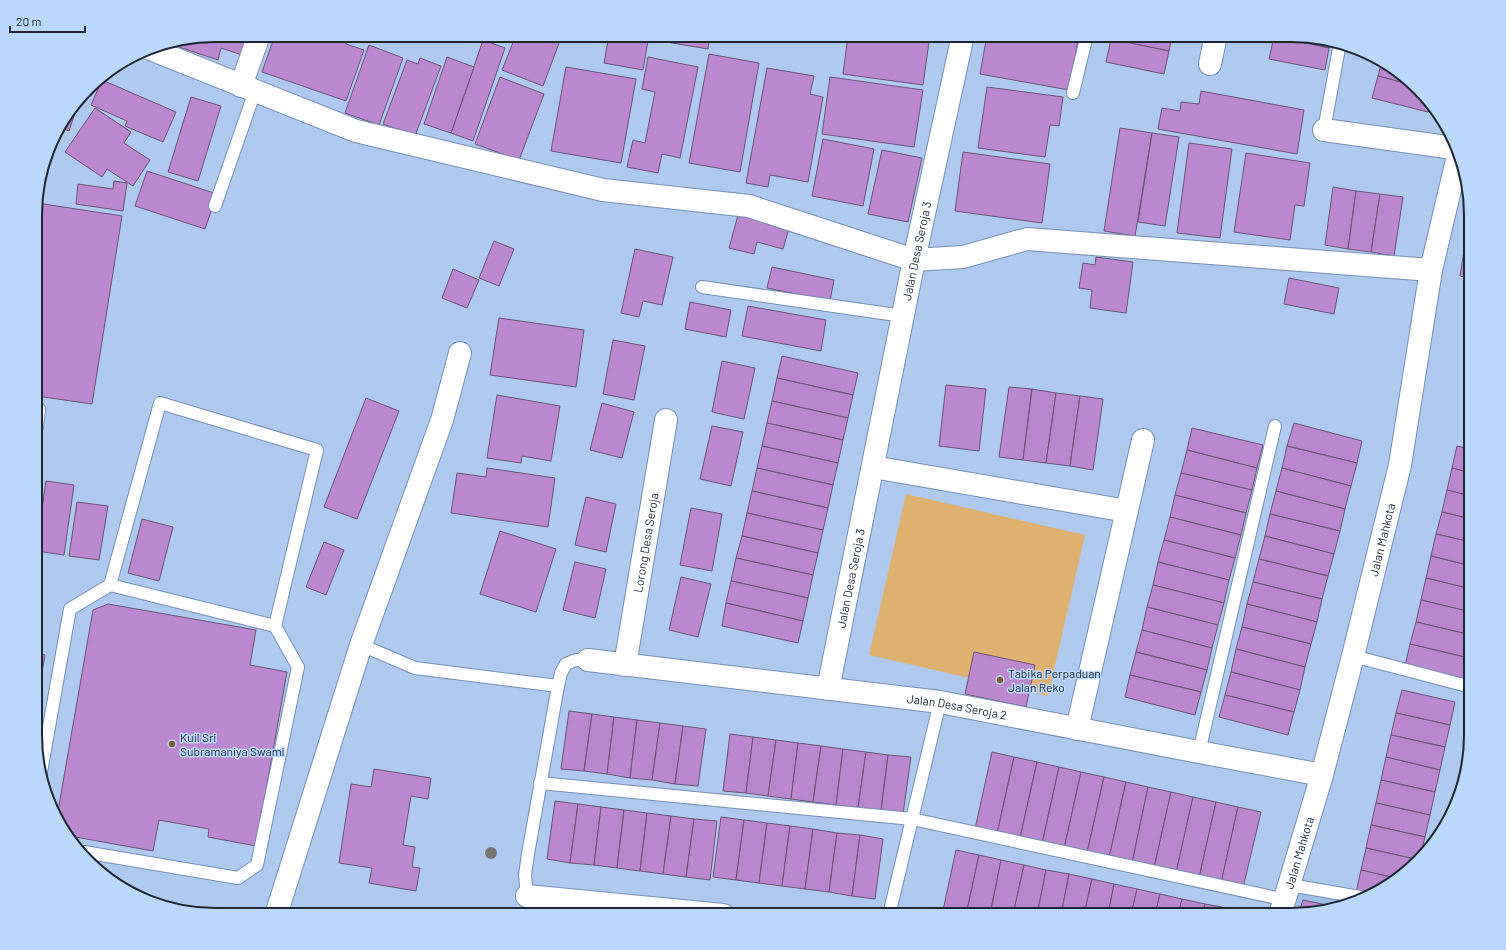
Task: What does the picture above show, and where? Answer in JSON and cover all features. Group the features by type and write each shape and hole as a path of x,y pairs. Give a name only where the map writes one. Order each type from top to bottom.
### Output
{"street":[{"path":"248,88 258,42"},
{"name":"Jalan Desa Seroja 3","path":"828,689 914,260 961,42"},
{"path":"1210,64 1215,42"},
{"path":"158,52 356,132 603,190 749,206 914,260 963,257 1027,239 1431,270"},
{"path":"1324,130 1450,147"},
{"name":"Jalan Mahkota","path":"1285,900 1322,775 1400,465 1431,270 1456,164"},
{"path":"278,908 361,645 442,420 460,353"},
{"name":"Lorong Desa Seroja","path":"625,665 666,420"},
{"path":"1077,729 1143,440"},
{"path":"873,467 1127,511"},
{"name":"Jalan Desa Seroja 2","path":"588,660 940,702 1322,775"},
{"path":"527,896 651,908"}],"lane":[{"path":"1073,93 1085,42"},
{"path":"1324,130 1339,49"},
{"path":"215,206 248,88"},
{"path":"702,287 903,316"},
{"path":"43,759 70,609 110,585 160,403 316,450 275,626 298,667 257,864 238,878 89,853"},
{"path":"1199,752 1275,426"},
{"path":"110,585 275,626"},
{"path":"361,645 415,668 558,686"},
{"path":"1353,656 1464,685"},
{"path":"527,896 525,875 540,782 558,686 566,664 576,660 588,660"},
{"path":"891,908 940,702"},
{"path":"540,782 912,819 1285,900 1350,897"}],"shaded area":[{"path":"906,494 1085,535 1048,696 869,655"},
{"path":"1296,892 1340,901 1313,907 1292,908"}],"building":[{"path":"204,42 253,42 248,57 221,48 218,60 177,46"},
{"path":"273,42 346,42 346,44 364,50 346,101 262,72"},
{"path":"482,42 488,42 505,48 473,141 451,133"},
{"path":"513,42 559,42 543,86 502,70"},
{"path":"608,42 648,42 643,70 604,63"},
{"path":"667,42 709,42 708,49"},
{"path":"847,42 929,42 923,85 843,74"},
{"path":"986,42 1078,42 1069,90 980,74"},
{"path":"1110,42 1126,42 1169,51 1164,74 1106,62"},
{"path":"1126,42 1171,42 1169,51"},
{"path":"1273,42 1302,42 1329,48 1325,70 1269,59"},
{"path":"1302,42 1325,45 1329,46 1329,48"},
{"path":"369,45 403,58 379,125 345,113"},
{"path":"709,54 759,63 740,172 689,163"},
{"path":"447,57 474,67 451,133 424,124"},
{"path":"648,57 698,67 680,158 662,154 658,173 627,167 633,140 645,143 655,92 642,89"},
{"path":"420,58 441,66 415,136 383,124 407,60 418,64"},
{"path":"566,67 636,79 621,163 551,151"},
{"path":"1380,67 1401,82 1378,76"},
{"path":"767,68 814,76 810,94 823,97 808,182 770,175 768,187 746,183"},
{"path":"1378,76 1401,82 1421,101 1429,111 1428,112 1372,98"},
{"path":"500,77 544,94 519,160 475,144"},
{"path":"830,77 923,90 914,147 822,134"},
{"path":"105,82 176,112 163,142 125,126 127,121 91,105 99,87"},
{"path":"987,87 1063,97 1059,126 1050,125 1045,157 978,148"},
{"path":"1201,91 1304,110 1297,154 1158,129 1162,108 1180,111 1181,102 1199,104"},
{"path":"191,97 221,106 198,181 168,172"},
{"path":"95,108 131,132 124,143 150,160 133,186 107,169 102,177 65,152"},
{"path":"74,114 69,131 65,129"},
{"path":"1120,128 1152,133 1135,236 1104,231"},
{"path":"1152,133 1179,137 1165,226 1138,222"},
{"path":"823,139 874,149 863,206 812,196"},
{"path":"1189,143 1232,149 1220,238 1177,233"},
{"path":"882,150 922,158 908,222 868,214"},
{"path":"963,152 1050,164 1042,223 955,211"},
{"path":"1246,153 1310,163 1304,206 1295,205 1290,240 1234,232"},
{"path":"147,171 217,194 205,229 135,206"},
{"path":"114,181 127,183 123,211 76,204 78,184 113,189"},
{"path":"1333,187 1356,191 1348,249 1325,245"},
{"path":"1356,191 1380,194 1371,252 1348,249"},
{"path":"1380,194 1403,197 1394,256 1371,252"},
{"path":"42,204 122,216 92,404 42,397"},
{"path":"738,215 789,228 783,249 757,242 754,254 729,248"},
{"path":"494,241 514,249 499,286 479,278"},
{"path":"635,249 673,257 662,305 643,301 639,317 621,313"},
{"path":"1464,251 1464,277 1460,276"},
{"path":"1096,257 1133,262 1126,313 1090,308 1092,290 1079,288 1083,263 1095,265"},
{"path":"772,267 834,280 830,301 767,288"},
{"path":"453,269 479,280 467,308 442,298"},
{"path":"1289,278 1339,288 1334,314 1284,304"},
{"path":"690,302 731,310 726,337 685,329"},
{"path":"748,306 826,320 821,351 742,336"},
{"path":"499,318 584,330 576,387 490,375"},
{"path":"613,340 645,346 634,400 603,394"},
{"path":"782,356 858,373 853,395 777,378"},
{"path":"722,361 755,368 744,419 712,412"},
{"path":"777,378 853,395 848,418 772,401"},
{"path":"946,385 986,389 979,451 939,446"},
{"path":"1009,387 1032,389 1023,460 999,457"},
{"path":"1032,389 1056,393 1046,463 1023,460"},
{"path":"1056,393 1080,396 1070,466 1046,463"},
{"path":"497,395 560,406 551,461 522,456 521,463 487,458"},
{"path":"1080,396 1103,399 1093,470 1070,466"},
{"path":"366,398 399,411 357,519 324,507"},
{"path":"772,401 848,418 843,440 767,423"},
{"path":"602,403 634,412 622,458 590,450"},
{"path":"767,423 843,440 838,463 762,446"},
{"path":"1294,423 1362,441 1357,463 1287,446"},
{"path":"712,426 743,432 731,486 700,479"},
{"path":"1192,428 1263,445 1257,468 1187,450"},
{"path":"762,446 838,463 833,485 757,468"},
{"path":"1287,446 1357,463 1351,486 1282,468"},
{"path":"1457,446 1464,448 1464,471 1452,468"},
{"path":"1187,450 1257,468 1252,490 1181,473"},
{"path":"487,468 555,478 548,527 451,513 457,473 486,477"},
{"path":"757,468 833,485 828,508 752,491"},
{"path":"1282,468 1351,486 1345,509 1276,491"},
{"path":"1452,468 1464,471 1464,494 1447,490"},
{"path":"1181,473 1252,490 1246,513 1175,495"},
{"path":"46,481 74,485 64,555 42,552 42,509"},
{"path":"1447,490 1464,494 1464,517 1442,512"},
{"path":"752,491 828,508 823,530 747,513"},
{"path":"1276,491 1345,509 1340,531 1270,514"},
{"path":"1175,495 1246,513 1241,535 1170,517"},
{"path":"586,497 616,504 606,552 575,545"},
{"path":"77,502 108,506 99,560 69,556"},
{"path":"691,508 722,514 712,571 680,565"},
{"path":"1442,512 1464,517 1464,540 1436,534"},
{"path":"747,513 823,530 818,553 742,536"},
{"path":"1270,514 1340,531 1334,554 1265,536"},
{"path":"1170,517 1241,535 1235,558 1164,540"},
{"path":"142,519 173,527 159,581 128,573"},
{"path":"500,531 556,549 536,612 480,594"},
{"path":"1436,534 1464,540 1464,564 1431,556"},
{"path":"742,536 818,553 813,575 736,558"},
{"path":"1265,536 1334,554 1328,576 1259,559"},
{"path":"1164,540 1235,558 1229,580 1158,562"},
{"path":"324,542 344,550 326,595 306,587"},
{"path":"1431,556 1464,564 1464,587 1426,578"},
{"path":"736,558 813,575 808,598 731,581"},
{"path":"1259,559 1328,576 1322,599 1253,582"},
{"path":"575,562 606,569 595,618 563,610"},
{"path":"1158,562 1229,580 1224,603 1153,585"},
{"path":"681,577 711,584 698,637 669,630"},
{"path":"1426,578 1464,587 1464,610 1421,600"},
{"path":"731,581 808,598 803,621 726,603"},
{"path":"1253,582 1322,599 1317,622 1247,604"},
{"path":"1153,585 1224,603 1218,625 1147,607"},
{"path":"1421,600 1464,610 1464,633 1416,622"},
{"path":"726,603 803,621 798,643 722,626"},
{"name":"Kuil Sri Subramaniya Swami","path":"108,604 256,630 250,665 287,672 256,846 208,837 209,829 159,820 153,851 76,837 71,831 59,808 93,610"},
{"path":"1247,604 1317,622 1311,644 1242,627"},
{"path":"1147,607 1218,625 1212,648 1142,630"},
{"path":"1416,622 1464,633 1464,657 1410,644"},
{"path":"1242,627 1311,644 1305,667 1236,649"},
{"path":"1142,630 1212,648 1207,670 1136,652"},
{"path":"1410,644 1464,657 1464,680 1405,666"},
{"path":"1236,649 1305,667 1300,690 1231,672"},
{"name":"Tabika Perpaduan Jalan Reko","path":"974,652 1035,665 1026,707 965,694"},
{"path":"1136,652 1207,670 1201,692 1130,675"},
{"path":"42,654 45,655 42,672"},
{"path":"1231,672 1300,690 1294,712 1225,695"},
{"path":"1130,675 1201,692 1195,715 1125,697"},
{"path":"1402,690 1455,702 1450,725 1396,713"},
{"path":"1225,695 1294,712 1288,735 1219,717"},
{"path":"569,711 592,714 584,771 561,769"},
{"path":"1396,713 1450,725 1445,747 1391,735"},
{"path":"592,714 614,717 607,774 584,771"},
{"path":"614,717 637,720 630,778 607,774"},
{"path":"637,720 660,723 652,780 630,778"},
{"path":"660,723 683,726 675,784 652,780"},
{"path":"683,726 706,729 698,786 675,784"},
{"path":"730,734 753,737 746,793 723,791"},
{"path":"1391,735 1445,747 1440,770 1386,757"},
{"path":"753,737 776,740 768,796 746,793"},
{"path":"776,740 798,743 791,799 768,796"},
{"path":"798,743 821,746 813,802 791,799"},
{"path":"821,746 843,749 836,805 813,802"},
{"path":"843,749 866,752 858,808 836,805"},
{"path":"866,752 888,755 881,811 858,808"},
{"path":"992,752 1014,757 997,834 975,829"},
{"path":"888,755 911,757 903,814 881,811"},
{"path":"1014,757 1037,762 1020,838 997,834"},
{"path":"1386,757 1440,770 1435,792 1381,780"},
{"path":"1037,762 1059,767 1042,844 1020,838"},
{"path":"1059,767 1081,772 1064,849 1042,844"},
{"path":"374,769 431,778 428,799 411,796 403,845 415,847 412,867 420,868 416,891 369,883 372,868 339,863 351,784 371,787"},
{"path":"1081,772 1104,777 1087,853 1064,849"},
{"path":"1104,777 1126,782 1109,858 1087,853"},
{"path":"1381,780 1435,792 1430,815 1376,803"},
{"path":"1126,782 1148,787 1132,863 1109,858"},
{"path":"1148,787 1171,792 1154,868 1132,863"},
{"path":"1171,792 1193,797 1176,873 1154,868"},
{"path":"1193,797 1216,802 1199,878 1176,873"},
{"path":"555,801 578,804 570,863 547,859"},
{"path":"1216,802 1238,807 1221,883 1199,878"},
{"path":"1376,803 1430,815 1425,837 1371,825"},
{"path":"578,804 601,807 594,865 570,863"},
{"path":"601,807 624,810 617,868 594,865"},
{"path":"1238,807 1261,812 1243,888 1221,883"},
{"path":"624,810 647,813 640,871 617,868"},
{"path":"647,813 671,816 663,874 640,871"},
{"path":"671,816 694,819 686,877 663,874"},
{"path":"721,817 744,820 736,880 713,877"},
{"path":"694,819 717,821 710,880 686,877"},
{"path":"744,820 767,823 759,883 736,880"},
{"path":"767,823 790,826 782,886 759,883"},
{"path":"1371,825 1425,837 1422,847 1412,858 1366,848"},
{"path":"790,826 813,829 805,889 782,886"},
{"path":"813,829 837,833 829,892 805,889"},
{"path":"837,833 860,835 852,896 829,892"},
{"path":"860,835 883,839 875,899 852,896"},
{"path":"1366,848 1412,858 1390,877 1361,870"},
{"path":"956,850 979,855 968,908 944,908"},
{"path":"979,855 1001,860 991,908 968,908"},
{"path":"1001,860 1024,865 1015,908 991,908"},
{"path":"1024,865 1046,870 1038,908 1015,908"},
{"path":"1046,870 1069,874 1062,908 1038,908"},
{"path":"1361,870 1390,877 1360,894 1356,893"},
{"path":"1069,874 1092,879 1086,908 1062,908"},
{"path":"1092,879 1114,884 1109,908 1086,908"},
{"path":"1114,884 1137,889 1133,908 1109,908"},
{"path":"1137,889 1160,894 1157,908 1133,908"},
{"path":"1160,894 1182,899 1180,908 1157,908"},
{"path":"1182,899 1205,904 1204,908 1180,908"},
{"path":"1303,900 1326,905 1313,907 1300,908"},
{"path":"1205,904 1227,908 1204,908"}],"place":[{"name":"Tabika Perpaduan Jalan Reko","path":"1000,680"},
{"name":"Kuil Sri Subramaniya Swami","path":"172,744"}]}
